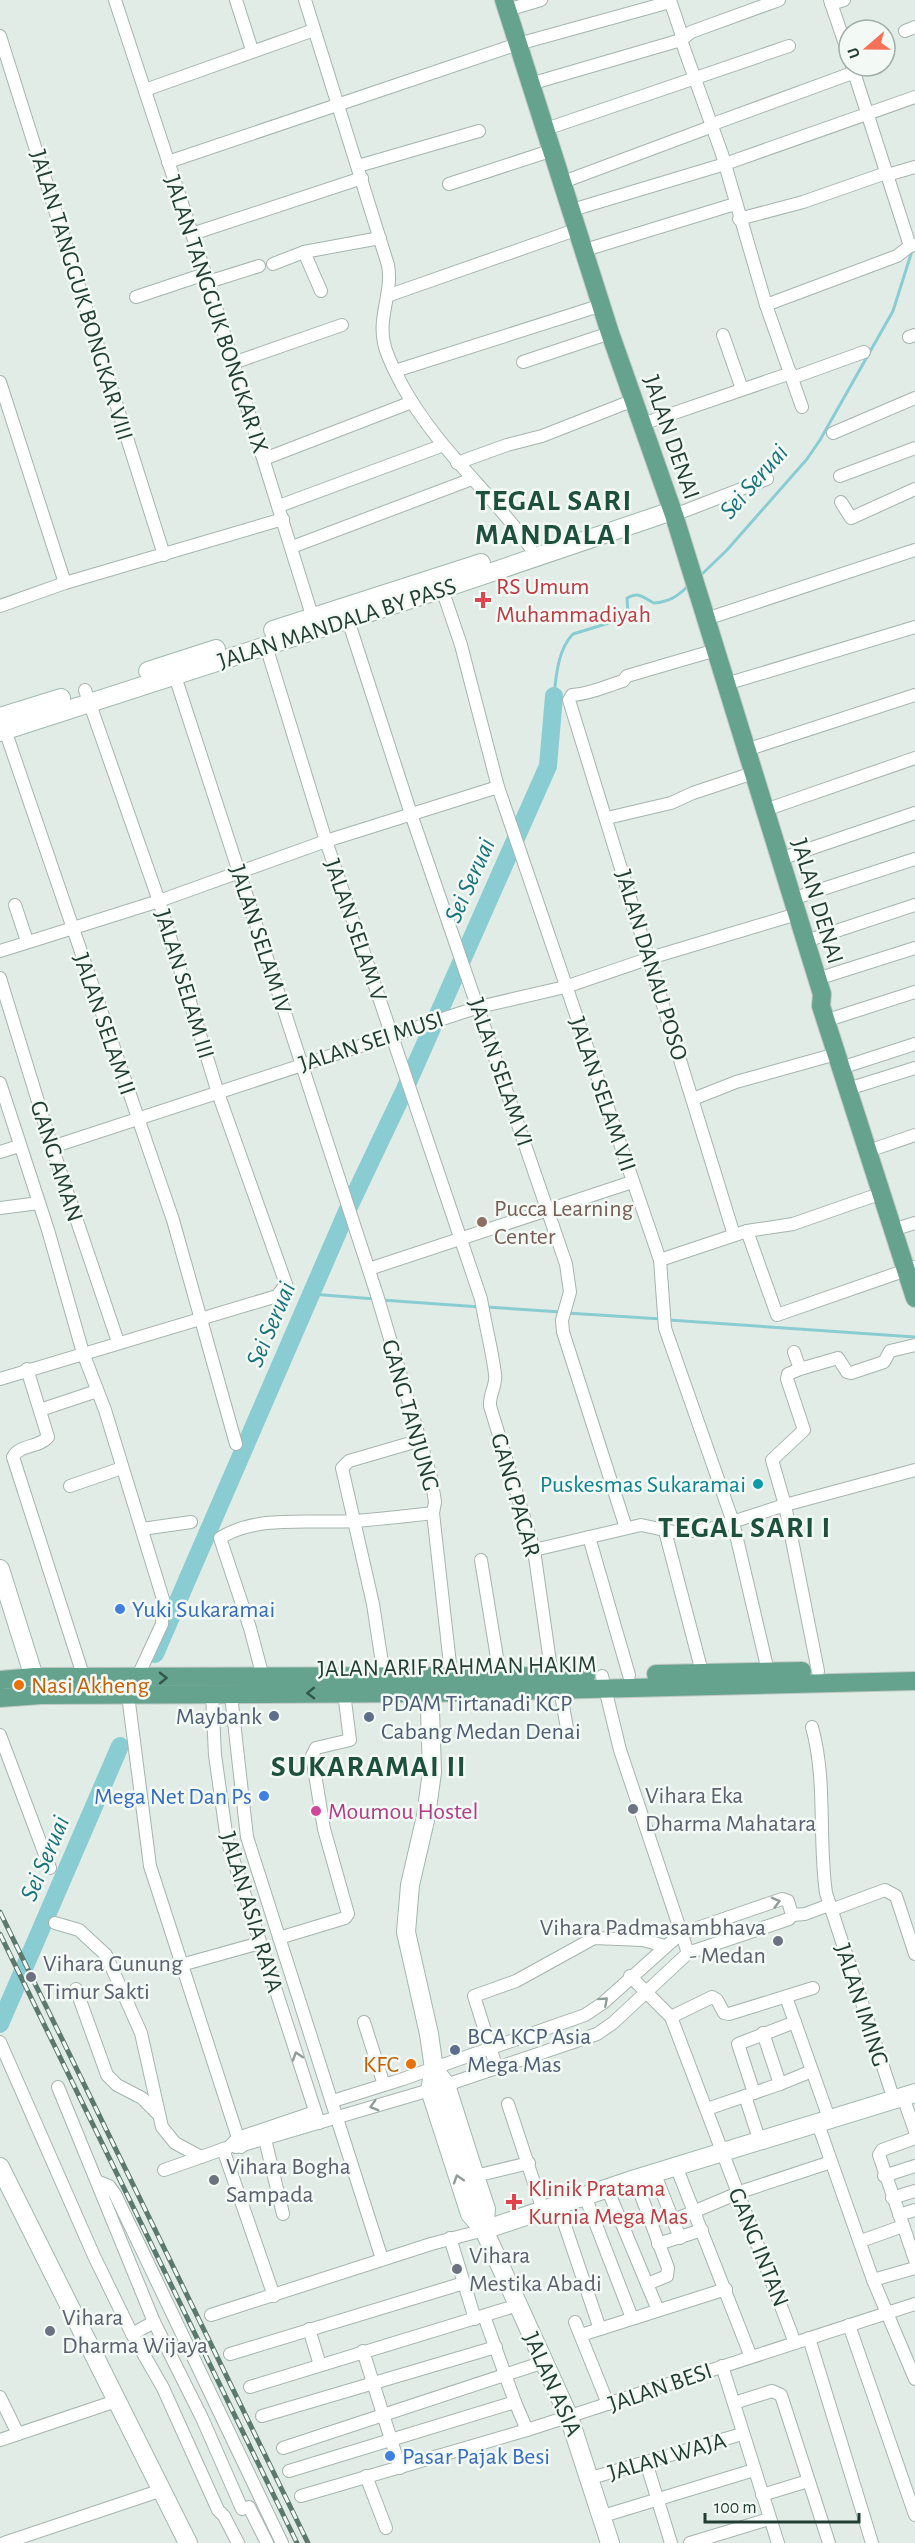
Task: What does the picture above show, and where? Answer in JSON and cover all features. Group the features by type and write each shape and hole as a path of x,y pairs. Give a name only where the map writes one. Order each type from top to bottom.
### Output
{"main road":[{"name":"JALAN DENAI","path":"506,5 610,333 672,510 806,941 819,987 821,1006 843,1060 882,1193 912,1268"},
{"name":"JALAN DENAI","path":"819,987 830,1004 843,1060"},
{"name":"JALAN DENAI","path":"852,1088 908,1225 915,1298"},
{"name":"JALAN ARIF RAHMAN HAKIM","path":"604,1682 630,1675 702,1672 915,1671"},
{"name":"JALAN ARIF RAHMAN HAKIM","path":"0,1680 34,1677 384,1676 428,1685"},
{"name":"JALAN ARIF RAHMAN HAKIM","path":"452,1684 500,1676 556,1683"},
{"name":"JALAN ARIF RAHMAN HAKIM","path":"0,1698 14,1695 344,1693 452,1684 915,1682"}],"street":[{"name":"JALAN TANGGUK BONGKAR IX","path":"116,0 207,278 315,623"},
{"path":"236,0 252,50"},
{"path":"305,0 390,273 381,326 387,357 412,402 441,446 530,547"},
{"path":"506,5 541,0"},
{"path":"530,84 681,38 779,0"},
{"path":"837,22 830,2 844,0"},
{"path":"168,162 338,107 518,44 670,1 695,79 713,125 766,305 802,406"},
{"path":"145,90 252,50 314,30"},
{"name":"JALAN TANGGUK BONGKAR VIII","path":"0,36 164,555"},
{"path":"546,129 789,46"},
{"path":"563,182 837,76"},
{"path":"766,305 897,256 912,246 857,78"},
{"path":"572,210 725,164 915,97"},
{"path":"192,234 479,131"},
{"path":"449,184 553,150"},
{"path":"740,219 915,167"},
{"path":"585,250 735,204"},
{"path":"387,296 578,229"},
{"path":"273,264 304,252 380,238"},
{"path":"304,252 321,291"},
{"path":"136,297 259,266"},
{"path":"395,371 602,305"},
{"path":"233,363 342,325"},
{"path":"522,362 610,333"},
{"path":"723,335 742,389"},
{"path":"642,424 742,389 864,352"},
{"path":"0,382 65,583"},
{"path":"833,433 915,398"},
{"path":"457,463 507,445 542,436 634,400"},
{"path":"264,459 412,402"},
{"path":"279,506 441,446"},
{"path":"840,476 915,448"},
{"path":"672,510 767,478"},
{"path":"292,547 472,479"},
{"path":"841,502 851,518 915,489"},
{"name":"JALAN MANDALA BY PASS","path":"1,726 315,623 530,547 672,510"},
{"name":"JALAN MANDALA BY PASS","path":"173,669 266,646 315,623 348,620 672,510"},
{"path":"0,606 65,583 283,519"},
{"path":"706,619 915,550"},
{"name":"JALAN SELAM VII","path":"442,589 461,645 498,787 660,1260 665,1328 733,1522 768,1671"},
{"name":"JALAN SELAM VI","path":"348,620 411,814 550,1211 566,1264 570,1292 562,1320 563,1332 626,1528"},
{"path":"726,684 915,627"},
{"name":"JALAN SELAM V","path":"266,646 326,841 462,1240 482,1310"},
{"name":"JALAN DANAU POSO","path":"716,650 627,676 623,681 603,689 570,696 574,720 607,818 734,1235"},
{"name":"JALAN SELAM IV","path":"173,669 350,1215"},
{"path":"746,750 915,695"},
{"name":"JALAN SELAM III","path":"87,696 159,901 218,1093 285,1278 284,1289 277,1296 202,1318"},
{"name":"JALAN SELAM II","path":"1,726 139,1119 202,1318 236,1444"},
{"path":"765,810 915,758"},
{"path":"607,818 671,803 693,793 753,773"},
{"path":"0,951 159,901 326,841 498,787"},
{"path":"780,859 915,813"},
{"name":"JALAN SEI MUSI","path":"52,1147 479,1007 565,987 795,907 915,859"},
{"path":"15,905 27,941"},
{"path":"806,941 915,905"},
{"path":"819,987 915,948"},
{"name":"GANG AMAN","path":"0,978 52,1147 118,1342"},
{"path":"834,1018 915,992"},
{"path":"693,1099 736,1082 915,1044"},
{"path":"852,1088 915,1068"},
{"path":"0,1083 3,1102 39,1203 83,1353 142,1529 165,1609 162,1624 137,1678"},
{"path":"877,1148 915,1135"},
{"path":"0,1152 19,1146"},
{"path":"369,1269 632,1182"},
{"path":"660,1260 747,1231 793,1224 882,1193"},
{"path":"0,1208 39,1203"},
{"name":"GANG TANJUNG","path":"350,1215 369,1269 421,1440 435,1502 433,1513 452,1684"},
{"path":"747,1231 777,1315 912,1268"},
{"name":"GANG PACAR","path":"482,1310 496,1376 489,1397 490,1406 534,1550 556,1683 568,1734"},
{"path":"0,1379 202,1318"},
{"path":"818,1671 785,1505 772,1460 775,1454 804,1431 786,1379 788,1374 800,1369 838,1358 850,1373 884,1362 890,1351 915,1345"},
{"path":"794,1352 800,1369"},
{"path":"27,1369 47,1439 19,1450 13,1457 84,1678"},
{"path":"40,1410 97,1390"},
{"path":"384,1676 372,1604 342,1468 345,1464 421,1440"},
{"path":"70,1486 122,1468"},
{"path":"534,1550 641,1524 666,1531 695,1531 915,1470"},
{"path":"263,1677 250,1628 220,1538 227,1533 262,1523 354,1521 433,1513"},
{"path":"142,1529 191,1522"},
{"path":"666,1531 702,1672"},
{"path":"589,1538 630,1675"},
{"path":"480,1560 500,1676"},
{"path":"0,1569 34,1677"},
{"path":"604,1682 620,1750 688,1953"},
{"path":"428,1685 432,1772 426,1816 405,1916 407,1945 425,2015 438,2087"},
{"path":"279,1938 345,1918 348,1914 324,1829 312,1756 316,1748 350,1740 344,1693"},
{"path":"128,1695 150,1866 233,2145 274,2296"},
{"name":"JALAN ASIA RAYA","path":"212,1695 215,1755 227,1840 317,2117"},
{"name":"JALAN ASIA RAYA","path":"231,1695 247,1837 339,2117 382,2259"},
{"name":"JALAN IMING","path":"812,1727 822,1780 823,1868 830,1907 915,2131"},
{"path":"0,1735 50,1868"},
{"path":"215,1755 236,1753"},
{"path":"227,1840 247,1837"},
{"path":"164,2170 317,2117 339,2117 497,2069 597,2034 688,1953 789,1919 792,1915 805,1914 885,1890 896,1896 915,1954"},
{"path":"333,2101 434,2069 593,2011 680,1934 782,1899 788,1902 792,1915"},
{"path":"55,1923 79,1930 106,1955 141,2033 159,2115 167,2136 201,2157"},
{"path":"497,2069 474,2001 476,1995 516,1981 594,1938 643,1940 665,1946"},
{"path":"181,1965 260,1942"},
{"path":"630,1977 671,2017 712,1998 727,2014 813,1988"},
{"path":"76,1989 107,2075 117,2085 142,2098 159,2115"},
{"path":"786,1997 812,2071 831,2162 873,2280 915,2379"},
{"name":"GANG INTAN","path":"671,2017 795,2343"},
{"path":"364,2022 384,2085"},
{"path":"760,2142 737,2047 740,2042 795,2022"},
{"path":"763,2033 780,2084"},
{"path":"0,2042 84,2235 132,2334 163,2388 213,2498 238,2543"},
{"path":"707,2109 812,2071"},
{"path":"58,2087 99,2182 154,2322 234,2489 267,2543"},
{"name":"JALAN ASIA","path":"438,2087 475,2176 486,2209 484,2230"},
{"name":"JALAN ASIA","path":"438,2087 470,2214 484,2230 570,2417 610,2543"},
{"path":"211,2314 274,2296 450,2238 484,2230 654,2172 824,2123 904,2097"},
{"path":"508,2104 529,2163 550,2207 600,2329"},
{"path":"233,2145 265,2139 317,2117"},
{"path":"915,2138 880,2151 884,2176 915,2260"},
{"path":"265,2139 283,2214"},
{"path":"674,2220 737,2193 831,2162"},
{"path":"475,2176 529,2163"},
{"path":"676,2166 751,2356"},
{"path":"884,2176 915,2166"},
{"path":"0,2167 119,2400 188,2543"},
{"path":"654,2172 680,2238"},
{"path":"634,2179 669,2274 647,2284"},
{"path":"99,2182 109,2186 115,2194 282,2543"},
{"path":"607,2188 658,2310"},
{"path":"892,2198 915,2191"},
{"path":"585,2196 632,2318"},
{"path":"861,2241 901,2221 915,2210"},
{"path":"658,2244 702,2230"},
{"path":"450,2238 464,2283 496,2347 527,2430"},
{"path":"873,2280 915,2268"},
{"path":"230,2354 464,2283"},
{"path":"581,2335 726,2289"},
{"name":"JALAN BESI","path":"301,2496 570,2417 915,2304"},
{"path":"250,2387 363,2350 518,2305"},
{"path":"132,2334 154,2322"},
{"path":"575,2322 608,2404"},
{"path":"849,2325 915,2515"},
{"path":"309,2329 320,2365"},
{"path":"809,2338 872,2543"},
{"path":"262,2416 496,2347"},
{"path":"363,2350 400,2468"},
{"path":"283,2448 544,2362"},
{"path":"722,2366 778,2543"},
{"path":"163,2388 182,2380"},
{"path":"734,2403 772,2391 779,2393 829,2543"},
{"path":"0,2397 18,2434"},
{"path":"0,2440 119,2400"},
{"path":"289,2471 515,2402"},
{"path":"181,2428 201,2418"},
{"name":"JALAN WAJA","path":"591,2478 742,2434"},
{"path":"646,2462 671,2543"},
{"path":"603,2516 754,2470"},
{"path":"366,2476 386,2528"},
{"path":"762,2495 808,2481"},
{"path":"213,2498 234,2489"},
{"path":"4,2543 162,2490"},
{"path":"690,2543 769,2519"}],"waterway":[{"name":"Sei Seruai","path":"700,576 727,550 807,459 820,440 893,311 912,251"},
{"name":"Sei Seruai","path":"554,696 561,655 573,634 622,619 628,614 627,598 631,596 638,595 654,603 673,598 688,586"},
{"name":"Sei Seruai","path":"155,1654 348,1209 405,1089 548,766 554,696"},
{"path":"311,1294 375,1299"},
{"path":"382,1300 480,1307"},
{"path":"486,1307 561,1312"},
{"path":"567,1313 662,1319"},
{"path":"669,1320 915,1337"},
{"name":"Sei Seruai","path":"0,2024 120,1746"}],"railway":[{"path":"0,1912 308,2543"},
{"path":"0,1934 297,2543"}],"place":[{"name":"RS Umum Muhammadiyah","path":"483,600"},
{"name":"Pucca Learning Center","path":"482,1222"},
{"name":"Puskesmas Sukaramai","path":"758,1484"},
{"name":"Yuki Sukaramai","path":"120,1609"},
{"name":"Nasi Akheng","path":"19,1685"},
{"name":"Maybank","path":"274,1716"},
{"name":"PDAM Tirtanadi KCP Cabang Medan Denai","path":"369,1717"},
{"name":"Mega Net Dan Ps","path":"264,1796"},
{"name":"Vihara Eka Dharma Mahatara","path":"633,1809"},
{"name":"Moumou Hostel","path":"316,1811"},
{"name":"Vihara Padmasambhava - Medan","path":"778,1941"},
{"name":"Vihara Gunung Timur Sakti","path":"31,1977"},
{"name":"BCA KCP Asia Mega Mas","path":"455,2050"},
{"name":"KFC","path":"411,2064"},
{"name":"Vihara Bogha Sampada","path":"214,2180"},
{"name":"Klinik Pratama Kurnia Mega Mas","path":"514,2202"},
{"name":"Vihara Mestika Abadi","path":"457,2269"},
{"name":"Vihara Dharma Wijaya","path":"50,2331"},
{"name":"Pasar Pajak Besi","path":"390,2456"}],"district":[{"name":"TEGAL SARI MANDALA I","path":"554,517"},
{"name":"TEGAL SARI I","path":"745,1527"},
{"name":"SUKARAMAI II","path":"369,1766"}]}
